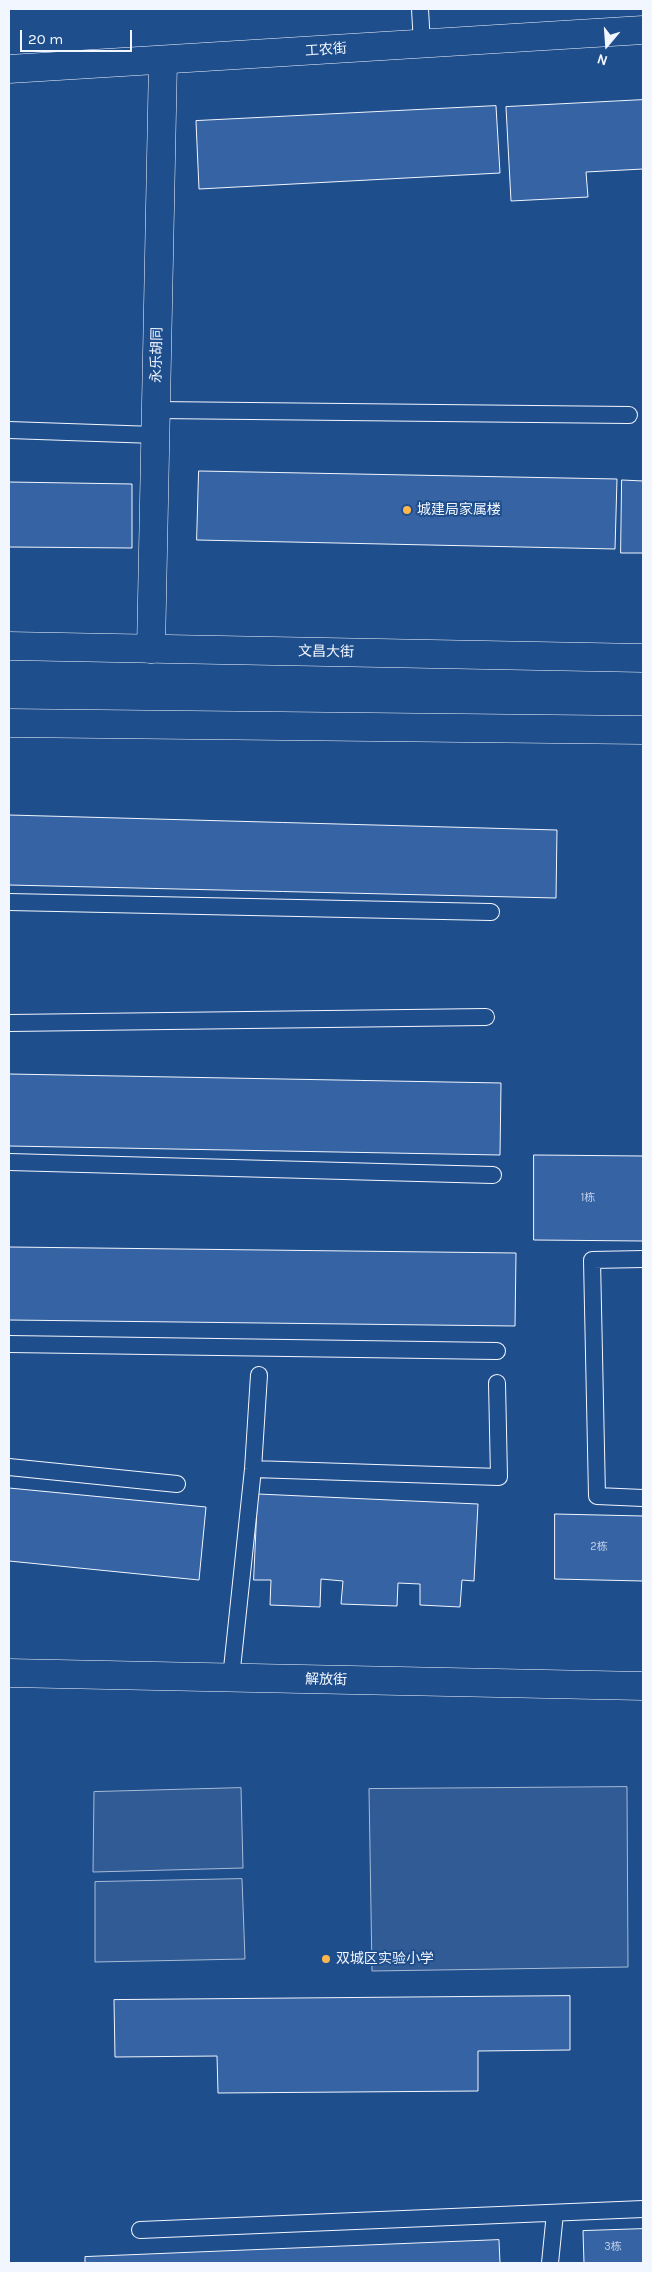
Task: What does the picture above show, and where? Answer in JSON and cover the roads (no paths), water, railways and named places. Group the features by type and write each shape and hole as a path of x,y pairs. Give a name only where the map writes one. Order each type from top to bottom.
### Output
{"main road":[{"name":"工农街","path":"9,69 643,30"},
{"name":"永乐胡同","path":"151,649 163,61"},
{"name":"文昌大街","path":"9,646 643,658"},
{"path":"9,723 643,730"},
{"name":"解放街","path":"9,1673 643,1686"}],"lane":[{"path":"420,9 422,44"},
{"path":"9,430 156,423 629,415"},
{"path":"9,902 491,912"},
{"path":"9,1023 486,1017"},
{"path":"9,1162 493,1175"},
{"path":"643,1260 592,1260 597,1496 643,1498"},
{"path":"9,1344 497,1351"},
{"path":"231,1678 253,1470 259,1375"},
{"path":"253,1470 499,1477 497,1383"},
{"path":"9,1467 177,1484"},
{"path":"140,2230 643,2209"},
{"path":"550,2263 555,2212"}],"place":[{"name":"城建局家属楼","path":"407,510"},
{"name":"双城区实验小学","path":"326,1959"}]}
